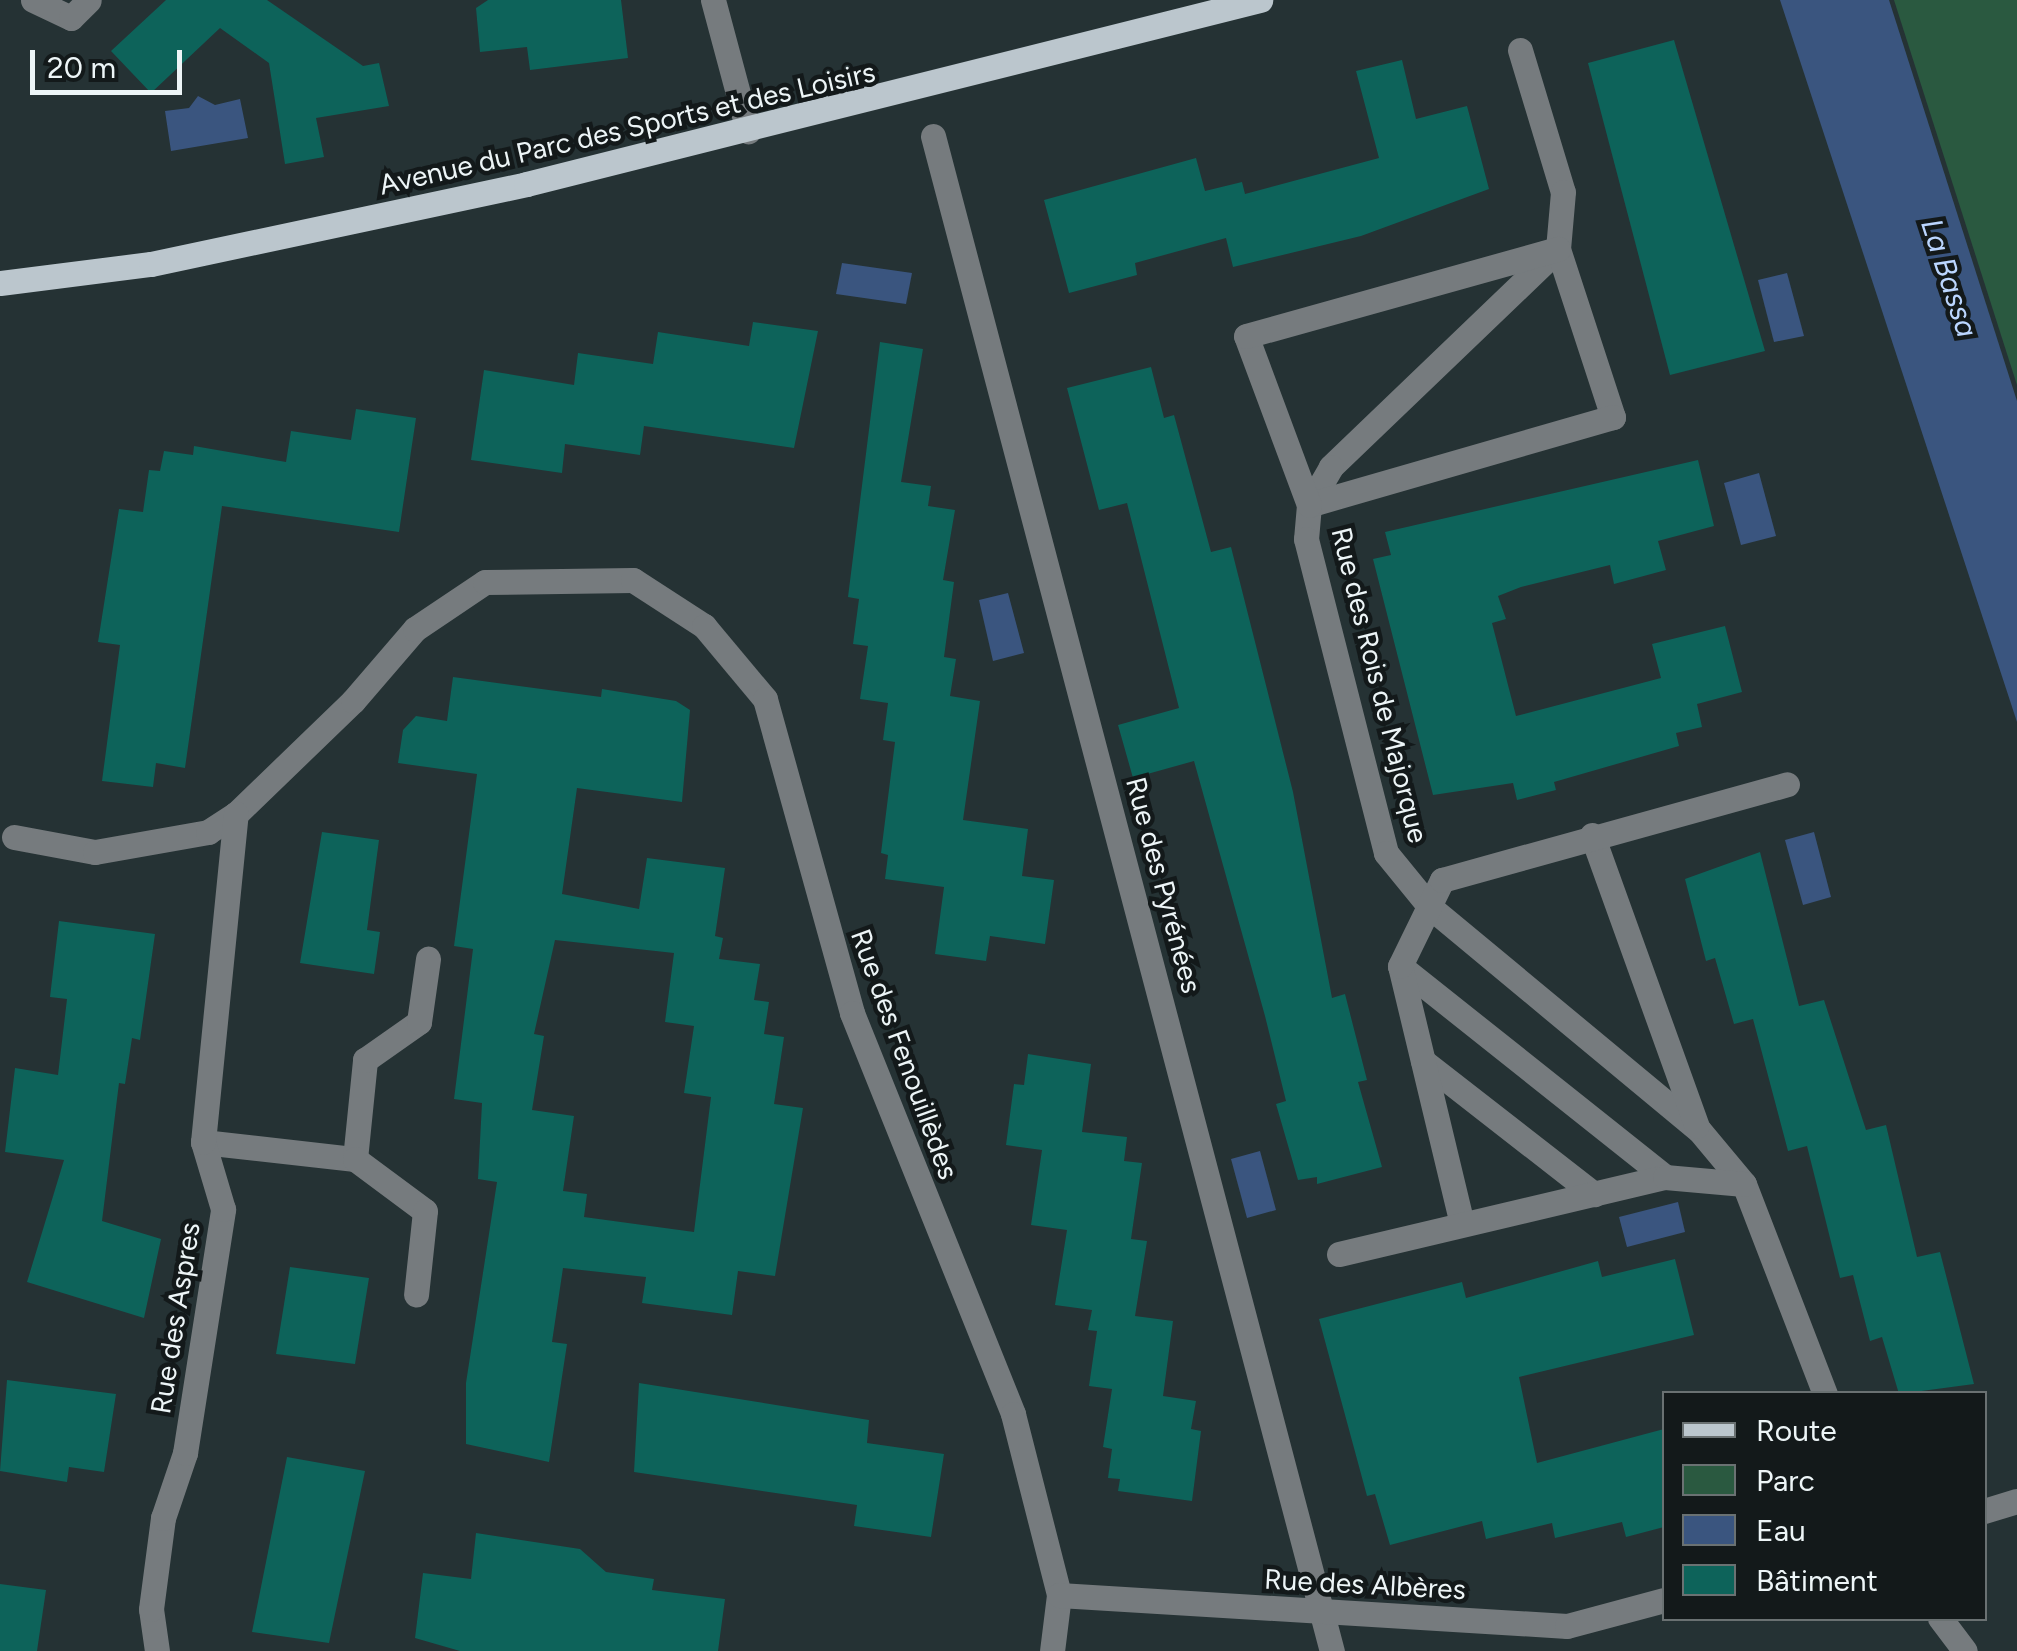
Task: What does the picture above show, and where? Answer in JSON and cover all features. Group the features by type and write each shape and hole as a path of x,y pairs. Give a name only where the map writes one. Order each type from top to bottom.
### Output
{"main road":[{"name":"Avenue du Parc des Sports et des Loisirs","path":"0,283 151,264 748,131 1260,0"}],"street":[{"path":"33,0 71,18 88,0"},
{"path":"713,0 748,131"},
{"path":"1520,50 1563,192 1558,249 1613,417 1309,505 1246,336 1558,249"},
{"name":"Rue des Pyrénées","path":"933,136 1326,1612 1332,1651"},
{"name":"Rue des Rois de Majorque","path":"1558,249 1331,467 1309,505 1306,540 1386,853 1430,906 1699,1130 1744,1184 1824,1391"},
{"name":"Rue des Fenouillèdes","path":"236,814 415,629 485,582 632,580 704,626 765,699 852,1014 1013,1414 1058,1595"},
{"path":"1462,1224 1400,966 1442,880 1592,835 1787,784"},
{"path":"14,837 95,852 208,832 236,814"},
{"name":"Rue des Aspres","path":"157,1651 151,1608 163,1518 185,1454 222,1209 203,1142 236,814"},
{"path":"1592,835 1699,1130"},
{"path":"355,1159 365,1060 419,1022 428,959"},
{"path":"1400,966 1665,1177"},
{"path":"1423,1061 1594,1194"},
{"path":"203,1142 355,1159 426,1211 416,1296"},
{"path":"1339,1254 1665,1177 1744,1184"},
{"path":"1987,1510 2017,1501"},
{"path":"1052,1651 1058,1595"},
{"name":"Rue des Albères","path":"1058,1595 1567,1626 1662,1601"},
{"path":"1942,1621 1965,1651"}],"green space":[{"path":"1894,0 2017,0 2017,385"}],"water":[{"name":"La Bassa","path":"1780,0 1889,0 2017,401 2017,722"},
{"path":"198,96 215,105 240,99 248,138 171,151 165,111 189,108"},
{"path":"842,263 912,273 906,304 836,294"},
{"path":"1787,273 1804,336 1774,342 1758,280"},
{"path":"1759,473 1776,536 1741,545 1724,483"},
{"path":"1008,593 1024,653 993,661 979,600"},
{"path":"1814,832 1831,897 1803,905 1785,840"},
{"path":"1260,1151 1276,1210 1247,1218 1231,1159"},
{"path":"1678,1202 1685,1232 1627,1247 1619,1217"}],"building":[{"path":"166,0 267,0 363,66 379,63 389,106 316,118 324,157 285,164 269,63 220,28 151,93 111,51"},
{"path":"488,0 621,0 628,58 530,70 527,47 480,52 476,8"},
{"path":"1674,40 1765,351 1670,375 1588,63"},
{"path":"1402,60 1416,119 1467,106 1489,189 1361,236 1233,267 1226,238 1135,263 1137,275 1069,293 1044,200 1196,158 1205,191 1242,182 1245,194 1379,158 1356,71"},
{"path":"753,322 818,331 794,448 644,426 640,455 565,444 562,473 471,460 484,370 574,385 578,353 653,364 658,332 749,346"},
{"path":"880,342 923,349 901,482 931,486 928,506 955,510 943,580 954,582 944,657 956,659 950,696 980,701 963,820 1028,829 1022,876 1054,880 1045,944 990,936 986,961 935,954 944,887 885,879 888,855 881,853 895,742 883,740 888,703 860,699 868,646 853,644 859,599 848,597"},
{"path":"1151,367 1164,418 1174,415 1211,552 1231,547 1293,792 1332,998 1345,994 1367,1080 1358,1082 1382,1167 1317,1184 1317,1177 1298,1180 1276,1104 1286,1101 1265,1016 1194,761 1133,778 1118,725 1179,708 1127,503 1099,510 1067,388"},
{"path":"356,409 416,418 399,532 222,506 185,768 156,763 153,787 102,781 120,645 98,642 119,509 143,512 149,470 160,471 164,451 193,455 194,446 286,462 291,431 351,440"},
{"path":"1698,460 1714,526 1658,541 1666,570 1614,584 1610,565 1521,587 1498,596 1506,619 1492,623 1516,716 1661,678 1652,644 1725,626 1742,692 1697,704 1702,727 1676,733 1679,746 1554,782 1556,790 1517,800 1513,783 1433,795 1373,559 1391,555 1385,532"},
{"path":"453,677 601,697 602,689 676,701 690,710 682,802 577,788 562,894 639,909 647,858 725,868 715,936 723,938 719,959 760,964 754,1000 769,1002 764,1034 784,1037 774,1104 803,1108 775,1276 738,1271 732,1315 642,1303 646,1277 563,1268 552,1342 567,1344 549,1462 466,1444 466,1383 497,1182 478,1179 482,1103 454,1099 473,949 454,946 477,774 398,763 403,730 416,716 447,721","holes":["555,940 674,953 665,1022 694,1026 684,1093 711,1097 694,1232 584,1217 587,1194 563,1191 574,1116 532,1110 544,1036 534,1034"]},
{"path":"322,832 379,840 367,930 380,932 374,974 300,963"},
{"path":"1760,852 1799,1006 1824,1000 1866,1130 1886,1125 1917,1257 1940,1252 1974,1384 1898,1391 1882,1337 1870,1341 1853,1275 1840,1278 1807,1146 1788,1151 1753,1019 1734,1024 1715,958 1706,961 1685,879"},
{"path":"59,921 155,934 140,1040 132,1038 125,1084 119,1083 102,1221 161,1239 144,1318 27,1282 64,1160 5,1152 15,1068 58,1075 67,999 50,997"},
{"path":"1028,1054 1091,1064 1082,1132 1127,1137 1124,1161 1142,1163 1131,1239 1147,1241 1135,1316 1173,1321 1163,1396 1196,1401 1191,1429 1201,1431 1192,1501 1118,1491 1120,1479 1108,1478 1112,1449 1103,1447 1112,1389 1089,1386 1097,1331 1088,1330 1092,1310 1055,1305 1067,1230 1031,1225 1042,1150 1006,1145 1014,1084 1024,1085"},
{"path":"1675,1259 1694,1335 1519,1377 1537,1463 1662,1430 1662,1528 1626,1537 1622,1522 1555,1538 1552,1523 1486,1539 1482,1521 1390,1545 1375,1494 1367,1496 1319,1319 1462,1282 1466,1298 1598,1261 1602,1277"},
{"path":"290,1267 369,1278 355,1364 276,1354"},
{"path":"7,1380 116,1394 104,1472 69,1467 67,1482 0,1471"},
{"path":"639,1383 869,1420 867,1443 944,1454 931,1537 854,1526 857,1505 634,1472"},
{"path":"287,1457 365,1471 329,1643 252,1632"},
{"path":"476,1533 580,1549 606,1572 654,1579 652,1590 725,1599 718,1651 460,1651 415,1638 423,1573 471,1579"},
{"path":"0,1584 46,1590 37,1651 0,1651"}]}
